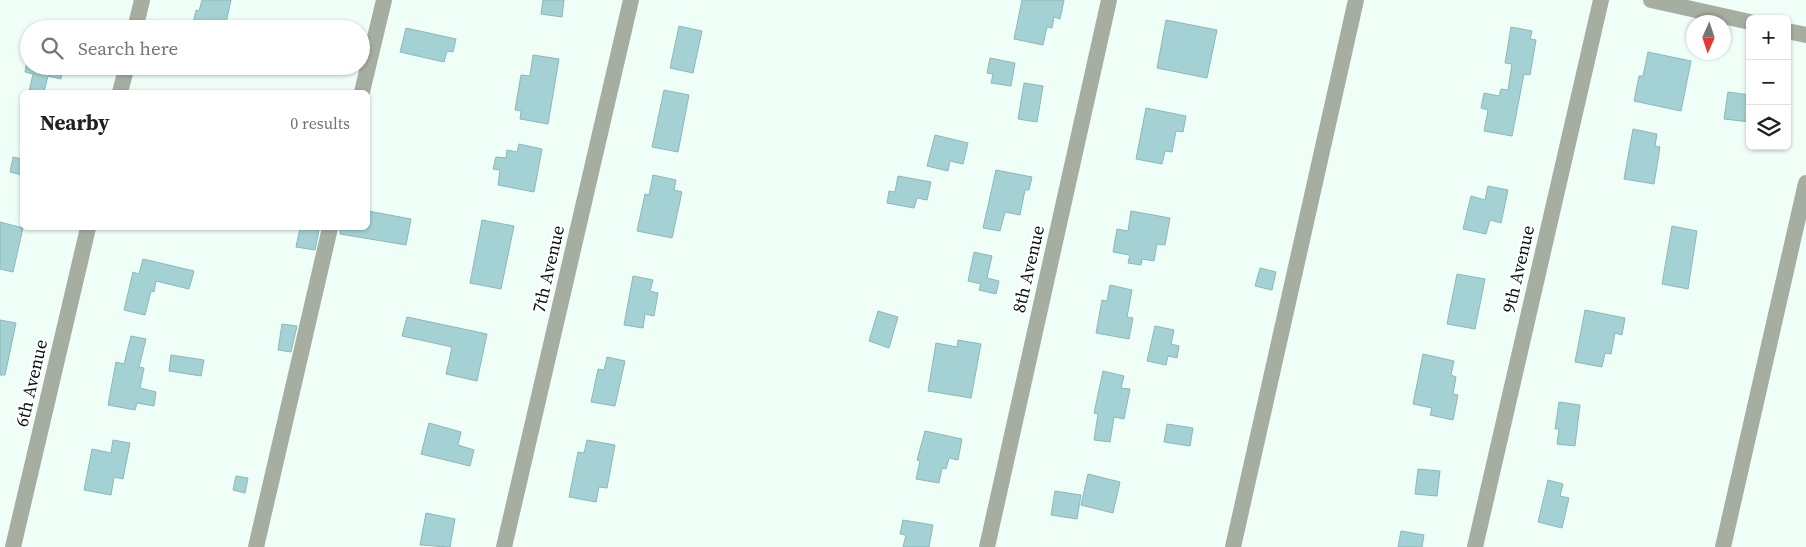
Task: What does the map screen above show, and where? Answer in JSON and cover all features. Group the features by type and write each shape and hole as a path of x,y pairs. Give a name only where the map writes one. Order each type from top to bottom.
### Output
{"street":[{"path":"137,20 142,0"},
{"path":"370,59 384,0"},
{"name":"7th Avenue","path":"504,547 631,0"},
{"name":"8th Avenue","path":"987,547 1109,0"},
{"path":"1232,547 1356,0"},
{"name":"9th Avenue","path":"1474,547 1601,0"},
{"path":"1651,0 1746,21"},
{"path":"1791,32 1806,35"},
{"path":"120,90 124,75"},
{"path":"362,90 366,75"},
{"path":"1723,547 1806,183"},
{"name":"6th Avenue","path":"13,547 88,230"},
{"path":"256,547 330,230"}],"building":[{"path":"202,0 231,0 227,20 194,20 196,10 199,11"},
{"path":"543,0 564,0 562,17 541,14"},
{"path":"1022,0 1064,0 1060,19 1054,17 1052,28 1047,27 1043,45 1014,39"},
{"path":"1166,20 1217,30 1207,78 1157,68"},
{"path":"679,26 702,31 693,73 670,68"},
{"path":"1511,27 1532,31 1530,39 1536,40 1530,75 1524,74 1512,136 1484,131 1488,110 1481,108 1484,93 1499,96 1501,89 1508,90 1512,64 1505,63"},
{"path":"406,28 456,39 453,52 447,51 444,62 400,52"},
{"path":"1648,52 1691,61 1681,111 1634,101 1639,76 1643,76"},
{"path":"533,55 559,59 548,124 520,119 521,111 515,110 521,75 530,76"},
{"path":"990,58 1015,63 1011,86 991,83 993,74 987,73"},
{"path":"33,75 62,75 61,79 48,76 44,90 29,90"},
{"path":"1024,83 1043,86 1037,122 1018,119"},
{"path":"664,90 689,95 678,152 652,147"},
{"path":"1728,92 1746,94 1746,122 1724,119"},
{"path":"1146,108 1186,116 1183,132 1176,131 1172,152 1165,151 1162,164 1136,159"},
{"path":"1633,129 1657,134 1655,146 1660,147 1654,184 1624,179"},
{"path":"935,135 968,143 963,164 950,161 948,171 927,166"},
{"path":"519,144 542,149 534,192 498,185 500,170 493,169 496,157 506,158 507,150 517,152"},
{"path":"13,157 20,159 20,174 10,172"},
{"path":"996,170 1032,177 1029,190 1025,190 1020,215 1005,212 1000,231 983,228"},
{"path":"653,175 676,180 674,190 682,192 672,238 637,231 645,194 649,195"},
{"path":"898,176 931,182 927,200 917,198 914,208 887,203 889,191 895,192"},
{"path":"1488,186 1508,190 1501,223 1490,220 1486,234 1463,229 1471,196 1485,200"},
{"path":"370,211 411,219 406,245 340,234 340,230 370,230"},
{"path":"1131,211 1170,218 1165,245 1157,244 1154,261 1142,259 1141,265 1128,263 1130,255 1113,252 1117,229 1128,231"},
{"path":"482,220 514,226 501,289 470,283"},
{"path":"0,222 20,227 20,230 23,230 13,272 0,269"},
{"path":"1672,226 1697,231 1688,289 1662,284"},
{"path":"300,230 319,230 315,250 296,247"},
{"path":"974,252 992,256 987,278 999,281 996,294 979,290 981,284 968,281"},
{"path":"143,259 194,271 189,289 156,281 154,292 151,291 145,315 124,310 133,272 139,274"},
{"path":"1260,268 1276,272 1272,290 1255,286"},
{"path":"1457,274 1485,279 1475,329 1447,324"},
{"path":"633,276 653,280 650,291 658,293 654,316 645,314 643,328 624,325"},
{"path":"1110,285 1132,290 1127,317 1133,318 1129,339 1096,333 1102,300 1107,301"},
{"path":"1585,310 1625,318 1622,335 1615,333 1611,354 1605,353 1602,367 1575,362"},
{"path":"878,311 898,317 889,348 869,341"},
{"path":"407,317 487,334 477,381 446,374 452,347 402,336"},
{"path":"0,320 16,323 5,375 0,375"},
{"path":"282,324 297,326 291,352 278,350"},
{"path":"1155,326 1174,330 1171,344 1179,346 1177,358 1168,356 1166,365 1147,361"},
{"path":"131,336 146,339 139,367 144,368 140,388 156,392 154,406 137,403 135,410 108,405 116,362 124,364"},
{"path":"958,340 981,344 971,398 928,391 936,343 957,347"},
{"path":"1423,354 1454,361 1451,375 1456,377 1453,394 1458,395 1453,420 1430,415 1432,408 1413,404"},
{"path":"171,355 204,360 201,376 169,371"},
{"path":"607,357 625,361 615,406 591,402 598,369 604,370"},
{"path":"1103,371 1124,376 1121,388 1130,389 1124,419 1114,417 1110,442 1094,440 1098,414 1094,413"},
{"path":"1559,402 1580,405 1575,446 1557,444 1559,429 1555,429"},
{"path":"429,423 461,432 458,445 474,450 470,466 421,454"},
{"path":"1167,424 1193,428 1190,446 1164,442"},
{"path":"925,431 962,439 958,460 949,458 946,469 942,468 939,483 916,479 920,461 917,460"},
{"path":"113,440 130,443 123,479 114,477 111,495 84,490 92,449 111,453"},
{"path":"587,440 615,445 607,488 599,487 596,502 569,497 578,452 584,453"},
{"path":"1418,469 1440,471 1437,496 1415,494"},
{"path":"1088,474 1120,482 1113,513 1081,505"},
{"path":"236,476 248,478 245,493 233,490"},
{"path":"1548,480 1563,484 1560,496 1569,498 1562,528 1538,522"},
{"path":"1055,491 1081,495 1077,519 1051,515"},
{"path":"426,513 455,519 450,547 420,545"},
{"path":"903,520 933,525 929,547 903,547 906,535 900,534"},
{"path":"1401,531 1424,535 1422,547 1398,547"}]}
